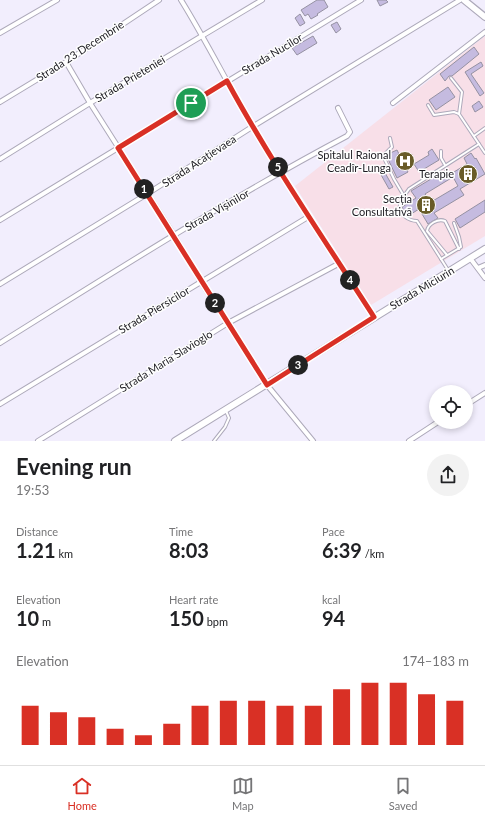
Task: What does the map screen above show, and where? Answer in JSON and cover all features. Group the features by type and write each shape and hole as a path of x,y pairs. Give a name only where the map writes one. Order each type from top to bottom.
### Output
{"main road":[{"path":"464,0 485,17"},
{"name":"Strada Miciurin","path":"175,441 485,249"}],"street":[{"path":"0,33 57,0"},
{"name":"Strada 23 Decembrie","path":"0,102 66,62 160,0"},
{"path":"181,0 203,35 252,127 308,217 340,263 374,317"},
{"name":"Strada Prieteniei","path":"0,159 262,0"},
{"name":"Strada Nucilor","path":"0,220 361,0"},
{"name":"Strada Acațievaea","path":"0,284 147,194 252,127 460,0"},
{"path":"393,103 485,32"},
{"path":"66,62 201,282 267,385 313,441"},
{"name":"Strada Vișinilor","path":"0,343 281,172 350,134 338,108"},
{"name":"Strada Piersicilor","path":"0,404 308,217"},
{"path":"470,258 485,278"},
{"name":"Strada Maria Slavioglo","path":"38,441 228,323 340,263"},
{"path":"478,268 485,265"},
{"path":"473,401 485,393"},
{"path":"409,441 429,428"}],"lane":[{"path":"451,78 462,92 459,114"},
{"path":"428,105 434,115 454,112 459,114 485,153"},
{"path":"474,136 485,128"},
{"path":"390,138 392,147 385,154 384,158 404,196"},
{"path":"448,271 418,220 412,221 405,218 400,209 400,205 409,189 479,144"},
{"path":"441,151 441,158 445,165"},
{"path":"447,256 427,232 429,226 439,220 445,221 458,249"},
{"path":"441,259 461,247 460,237 454,223"},
{"path":"214,441 225,427 229,418 226,410"}],"shaded area":[{"name":"Spitalul Raional Ceadîr-Lunga","path":"485,36 485,236 371,305 295,186"}],"building":[{"path":"317,0 324,0 328,7 311,19 308,14 305,16 301,10"},
{"path":"377,0 386,0 388,2 380,6"},
{"path":"300,14 305,23 300,26 295,18"},
{"path":"337,22 341,29 336,33 331,25"},
{"path":"313,36 317,43 297,55 292,48"},
{"path":"474,47 479,54 452,76 449,76 445,81 440,74"},
{"path":"481,62 483,66 471,74 484,93 480,96 465,72"},
{"path":"448,87 455,97 436,110 429,100"},
{"path":"479,101 483,107 475,112 472,106"},
{"path":"432,149 439,160 419,172 414,164 429,155 428,152"},
{"path":"397,150 408,172 397,178 387,157 388,154"},
{"path":"471,153 475,159 476,158 485,174 460,189 464,195 434,213 438,218 428,224 419,209 408,216 405,213 402,207 416,198 411,191 446,170 449,175 467,164 464,158","holes":["453,177 458,186 431,202 425,194"]},
{"path":"384,171 393,187 389,189 380,173"},
{"path":"485,200 485,212 460,228 455,219"}],"place":[{"name":"Spitalul Raional Ceadîr-Lunga","path":"405,161"},
{"name":"Terapie","path":"468,174"},
{"name":"Secția Consultativă","path":"426,205"}],"route":[{"path":"227,81 252,127 308,217 340,263 374,317 267,385 118,148 191,103 227,81"}]}
